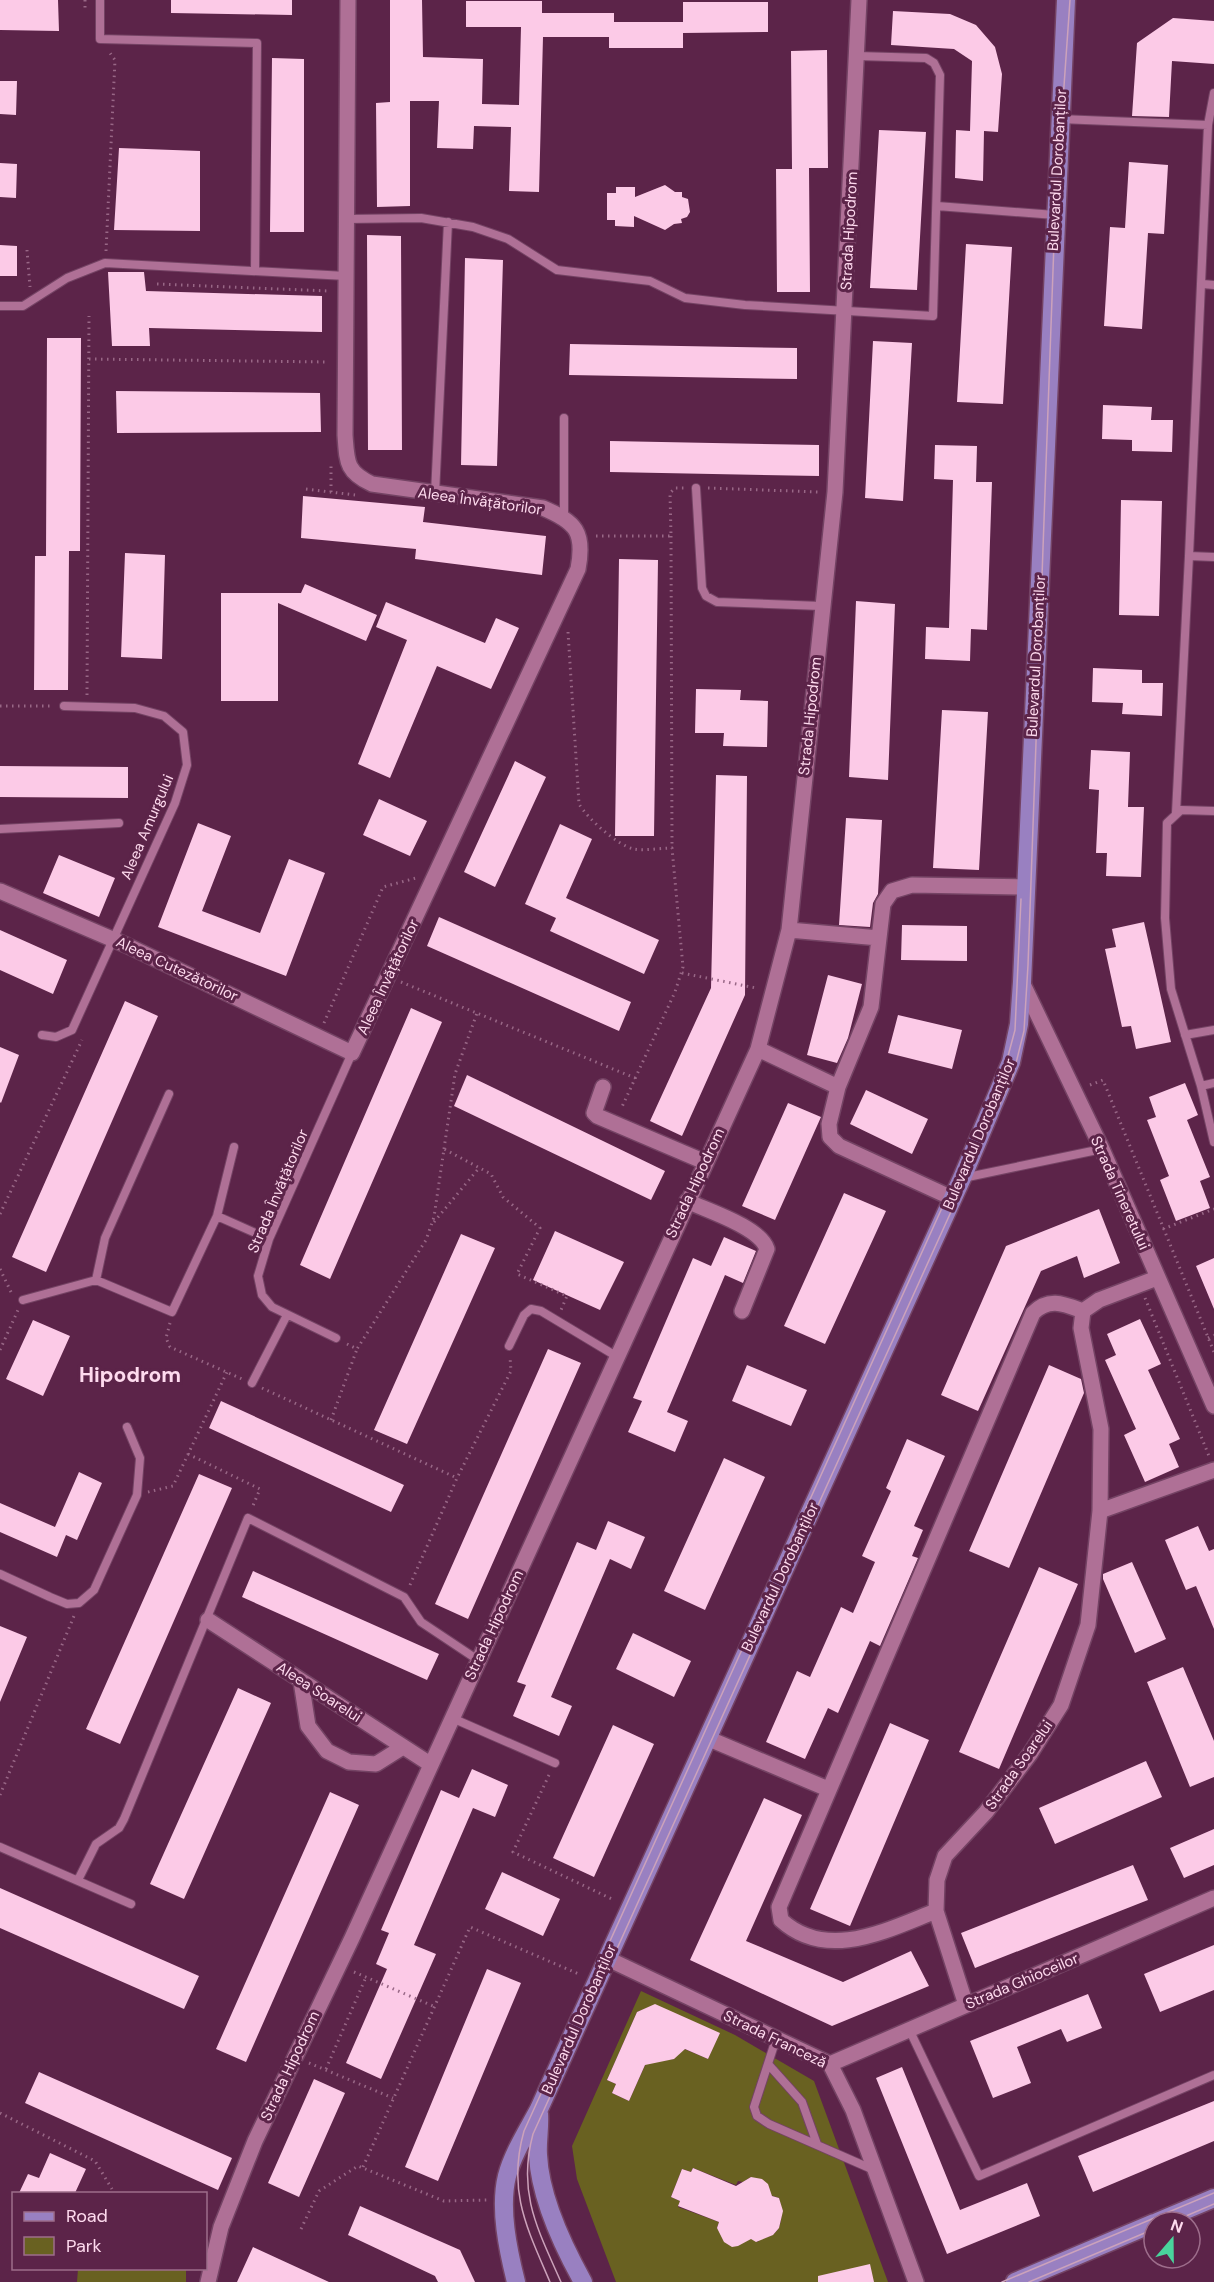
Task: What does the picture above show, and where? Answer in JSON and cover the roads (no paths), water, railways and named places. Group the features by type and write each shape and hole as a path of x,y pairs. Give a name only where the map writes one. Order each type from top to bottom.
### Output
{"main road":[{"name":"Bulevardul Dorobanților","path":"516,2282 504,2200 507,2176 962,1178 1011,1062 1019,1024 1022,982 1066,0"},
{"name":"Bulevardul Dorobanților","path":"539,2109 538,2157 543,2183 563,2246 583,2282"},
{"path":"1186,2210 1214,2198"},
{"path":"1016,2282 1142,2229"}],"street":[{"name":"Aleea Învățătorilor","path":"348,0 345,435 349,468 358,478 372,484 435,495 543,508 564,517 576,528 581,542 578,569 352,1053"},
{"name":"Strada Hipodrom","path":"208,2282 230,2202 294,2057 758,1049 789,930 821,606 835,492 859,0"},
{"path":"952,1198 839,1146 830,1137 829,1124 838,1087 871,1007 883,904 892,891 912,885 1025,887"},
{"name":"Aleea Cutezătorilor","path":"0,891 112,939 352,1053"},
{"path":"789,930 879,938"},
{"name":"Strada Tineretului","path":"1022,982 1102,1149 1214,1406"},
{"path":"758,1049 838,1087"},
{"path":"603,1087 594,1113 614,1124 705,1162"},
{"path":"687,1201 754,1232 764,1240 766,1249 742,1311"},
{"path":"936,1911 847,1942 819,1941 792,1930 781,1920 779,1907 1033,1313 1041,1305 1058,1302 1083,1311 1099,1300 1157,1278"},
{"name":"Strada Soarelui","path":"966,2005 936,1911 937,1880 945,1856 986,1812 1024,1762 1061,1705 1088,1625 1100,1511 1101,1429 1081,1328 1083,1311"},
{"path":"1100,1511 1212,1464"},
{"name":"Aleea Soarelui","path":"208,1620 430,1764"},
{"path":"301,1681 308,1726 327,1751 349,1762 376,1764 403,1747"},
{"path":"706,1738 828,1789"},
{"name":"Strada Ghioceilor","path":"830,2064 1214,1898"},
{"name":"Strada Franceză","path":"606,1958 830,2064 854,2110 916,2282"}],"lane":[{"path":"100,0 100,39 257,43 255,270"},
{"path":"346,219 421,218 473,227 508,239 557,270 650,281 685,298 933,316 940,75 934,63 926,58 857,56"},
{"path":"1176,813 1203,284 1208,124 1214,93"},
{"path":"1060,119 1208,124"},
{"path":"937,206 1055,215"},
{"path":"435,495 448,222"},
{"path":"0,306 23,306 67,278 105,263 346,276"},
{"path":"1203,284 1214,285"},
{"path":"564,418 564,517"},
{"path":"696,488 702,588 706,596 717,602 821,606"},
{"path":"1189,556 1214,557"},
{"name":"Aleea Amurgului","path":"42,1035 56,1037 72,1030 175,803 187,765 183,732 164,716 135,708 64,705"},
{"path":"1214,811 1187,809 1176,813 1167,823 1165,918 1171,990 1201,1086 1214,1142"},
{"path":"0,829 119,823"},
{"path":"1185,1035 1214,1030"},
{"name":"Strada Învățătorilor","path":"336,1338 272,1307 262,1295 258,1276 269,1239 352,1053"},
{"path":"1201,1086 1214,1083"},
{"path":"96,1280 105,1238 170,1094"},
{"path":"23,1300 96,1280 172,1312 217,1216 234,1148"},
{"path":"962,1178 1102,1149"},
{"path":"217,1216 269,1239"},
{"path":"509,1346 524,1315 531,1309 542,1311 616,1356"},
{"path":"252,1383 288,1315"},
{"path":"0,1574 67,1604 80,1604 94,1590 137,1495 140,1458 127,1427"},
{"path":"78,1880 96,1844 119,1828 124,1819 208,1620 248,1518 404,1597 422,1622 478,1660"},
{"path":"452,1718 555,1763"},
{"path":"0,1847 131,1904"},
{"path":"909,2029 979,2176 1214,2075"},
{"path":"776,2039 754,2107 757,2116 769,2124 875,2171"},
{"path":"768,2064 802,2102 817,2144"}],"tram line":[{"path":"561,2282 532,2211 527,2175 533,2134 1013,1075 1024,1031 1055,215 1070,0"},
{"path":"550,2282 522,2209 518,2172 519,2152 524,2131 1004,1071 1015,1030 1021,899"},
{"path":"1002,2282 1214,2193"},
{"path":"1200,2210 1214,2204"},
{"path":"1029,2282 1142,2234"}],"district":[{"name":"Hipodrom","path":"130,1375"}]}
